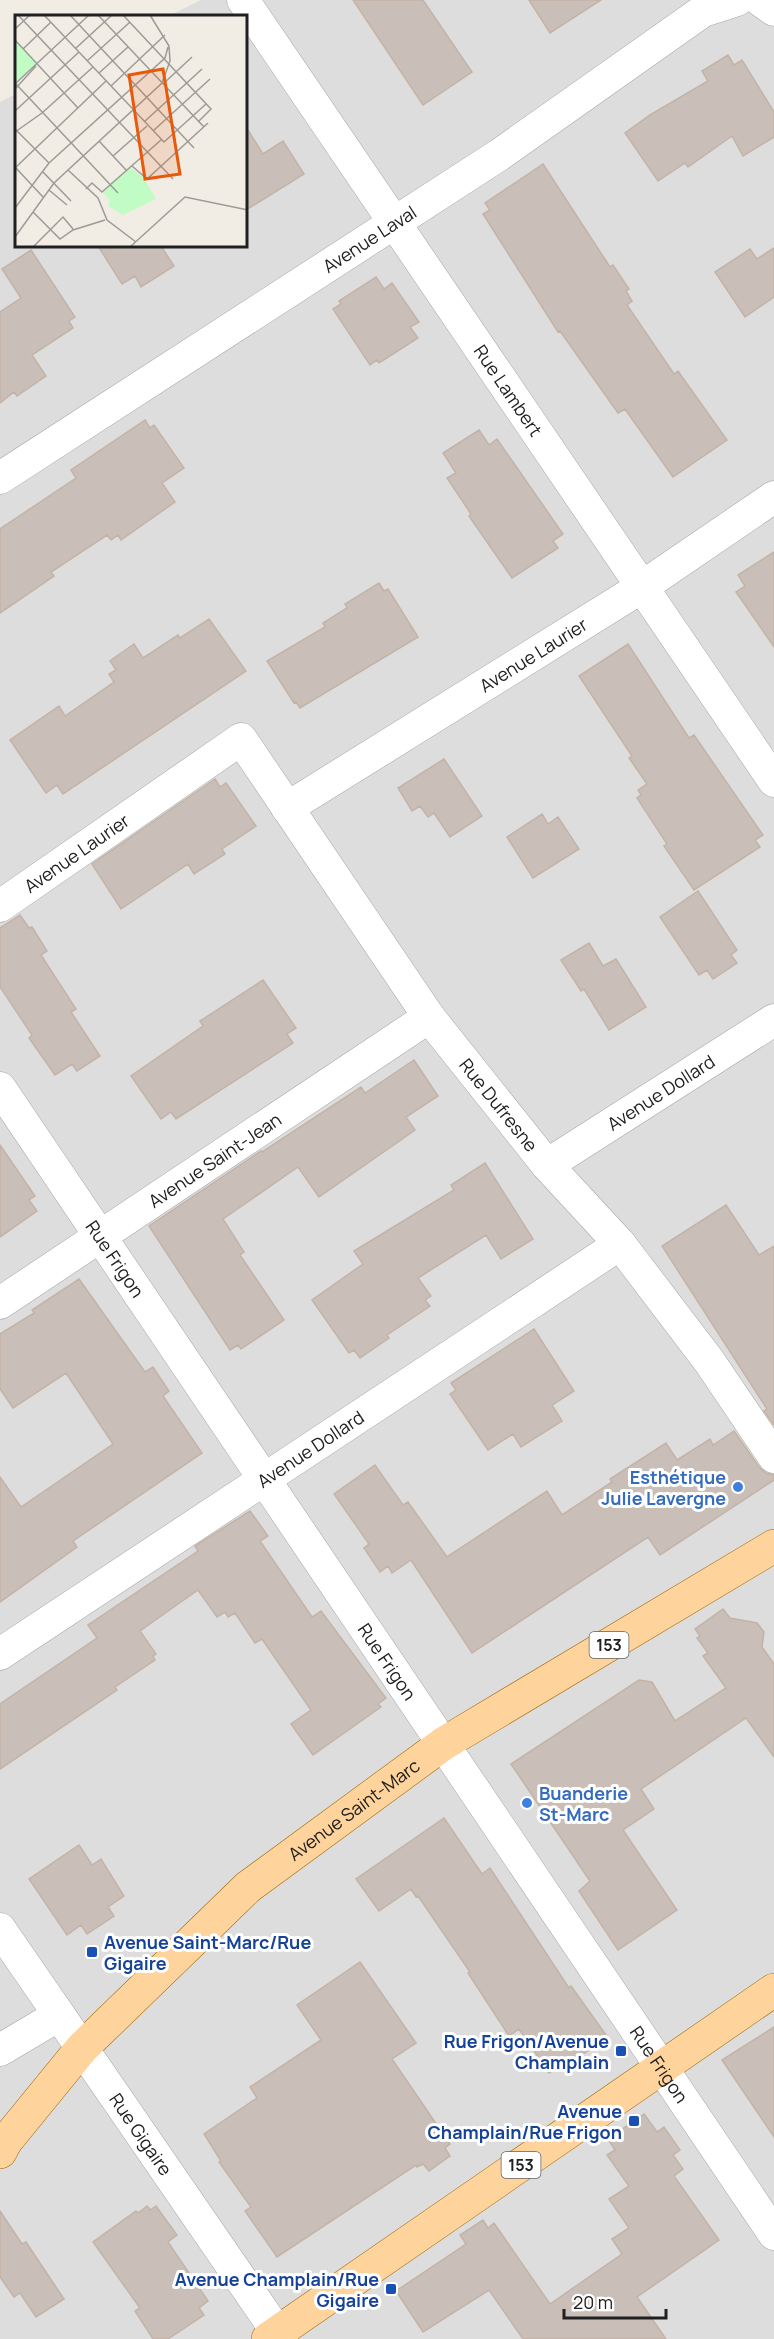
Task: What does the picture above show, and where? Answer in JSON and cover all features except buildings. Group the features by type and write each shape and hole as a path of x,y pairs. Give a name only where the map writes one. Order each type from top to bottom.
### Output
{"main road":[{"name":"Avenue Saint-Marc","path":"0,2152 6,2141 82,2048 248,1887 443,1744 774,1546"},
{"name":"153","path":"276,2337 774,1990"}],"street":[{"name":"Rue Lambert","path":"243,0 774,781"},
{"name":"Avenue Laval","path":"0,478 499,155 703,11 737,0"},
{"path":"760,0 774,10"},
{"name":"Avenue Laurier","path":"287,808 642,587 774,497"},
{"name":"Avenue Laurier","path":"0,906 241,739"},
{"name":"Rue Dufresne","path":"241,739 429,1017 547,1165 620,1244 709,1361 774,1457"},
{"name":"Avenue Saint-Jean","path":"0,1304 429,1017"},
{"name":"Avenue Dollard","path":"547,1165 774,1020"},
{"name":"Rue Frigon","path":"0,1088 774,2234"},
{"name":"Avenue Dollard","path":"0,1654 265,1481 620,1244"},
{"name":"Rue Gigaire","path":"0,1929 276,2337"},
{"path":"0,2050 59,2015"}],"shaded area":[{"path":"201,0 774,0 774,2339 0,2339 0,102 15,94 15,248 248,248 248,15 171,15"}],"place":[{"name":"Esthétique Julie Lavergne","path":"738,1487"},
{"name":"Buanderie St-Marc","path":"527,1803"},
{"name":"Avenue Saint-Marc/Rue Gigaire","path":"92,1952"},
{"name":"Rue Frigon/Avenue Champlain","path":"621,2051"},
{"name":"Avenue Champlain/Rue Frigon","path":"634,2121"},
{"name":"Avenue Champlain/Rue Gigaire","path":"391,2289"}]}
